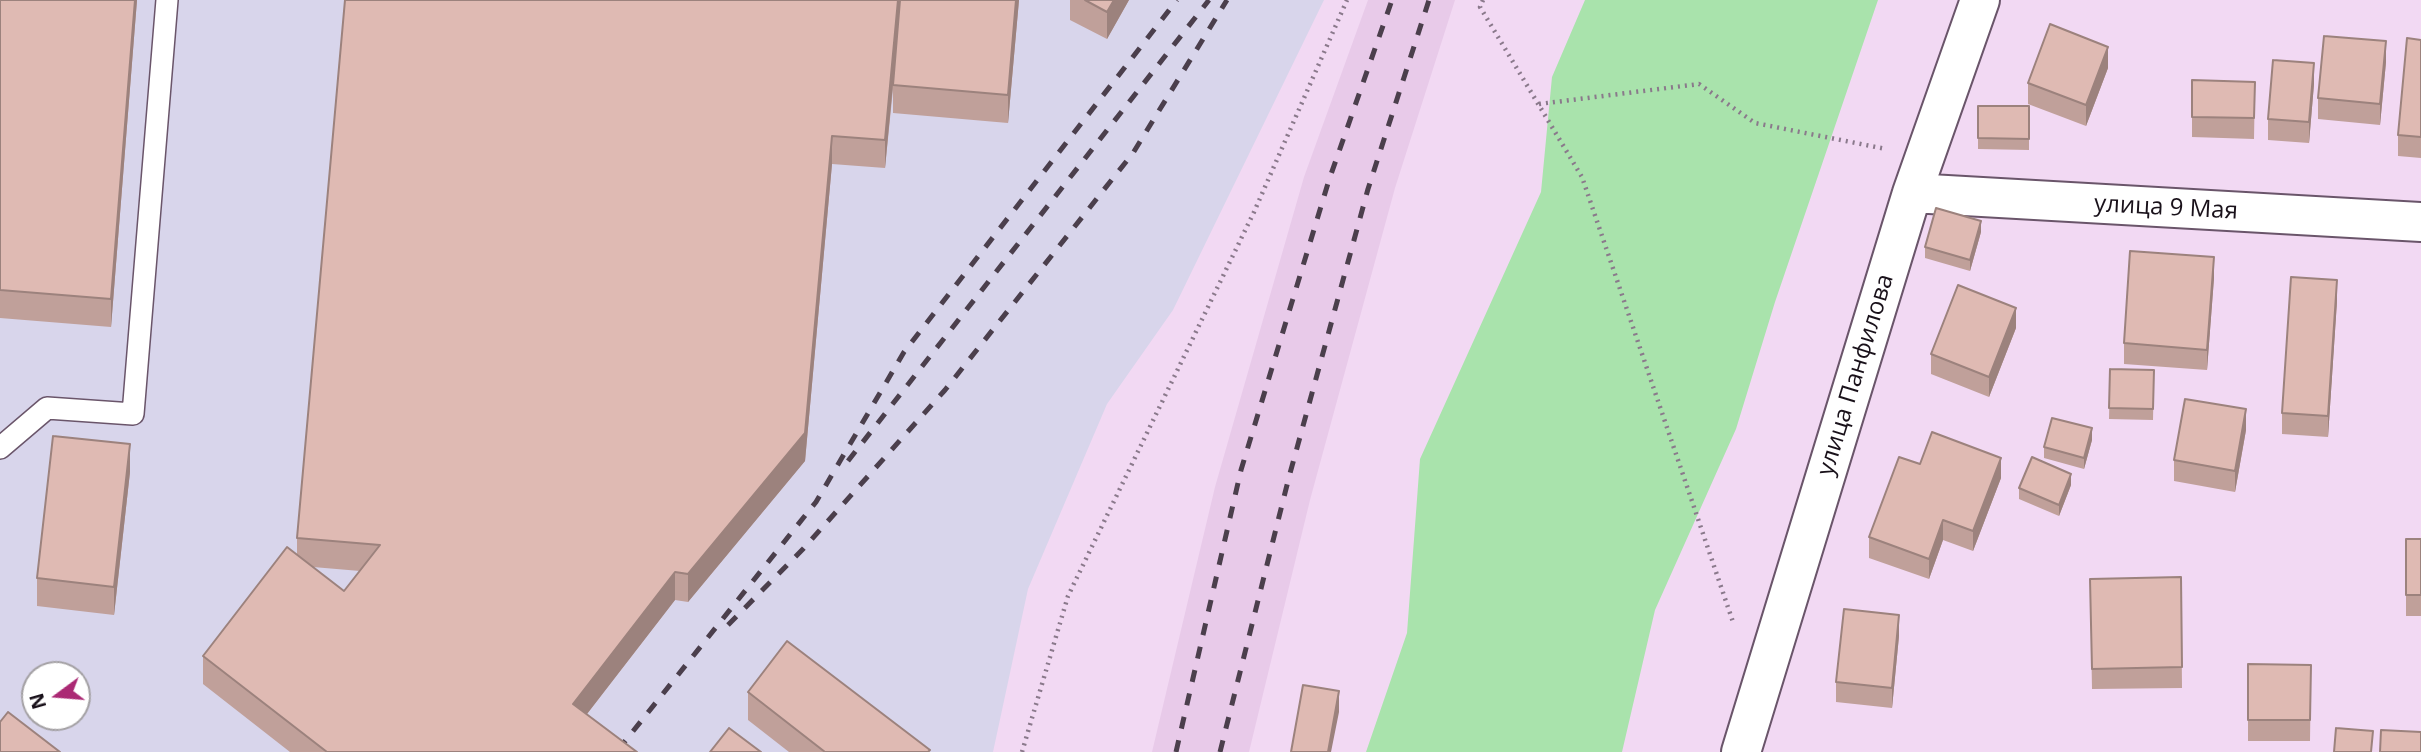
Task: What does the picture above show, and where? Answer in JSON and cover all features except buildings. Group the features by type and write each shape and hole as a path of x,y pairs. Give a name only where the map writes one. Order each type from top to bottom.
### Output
{"street":[{"name":"улица Панфилова","path":"1741,752 1912,193 1980,0"},
{"name":"улица 9 Мая","path":"1912,193 2421,222"}],"lane":[{"path":"0,448 47,408 133,414 167,0"}],"path":[{"path":"1022,752 1068,596 1254,212 1348,0"},
{"path":"1482,0 1480,8 1582,177 1736,631"},
{"path":"1539,104 1699,84 1755,123 1924,156"}],"shaded area":[{"path":"0,0 1324,0 1173,310 1107,404 1028,589 993,752 0,752"},
{"path":"1368,0 1455,0 1395,188 1310,500 1249,752 1152,752 1215,487 1304,177"}],"green space":[{"path":"1585,0 1878,0 1775,302 1736,429 1655,610 1622,752 1366,752 1407,633 1420,459 1541,192 1552,77"}],"railway":[{"path":"618,750 816,502 904,352 1177,0"},
{"path":"848,461 1209,0"},
{"path":"728,625 803,549 945,390 1133,153 1227,0"},
{"path":"1176,752 1241,470 1329,180 1392,0"},
{"path":"1220,752 1289,477 1368,189 1429,0"}]}
